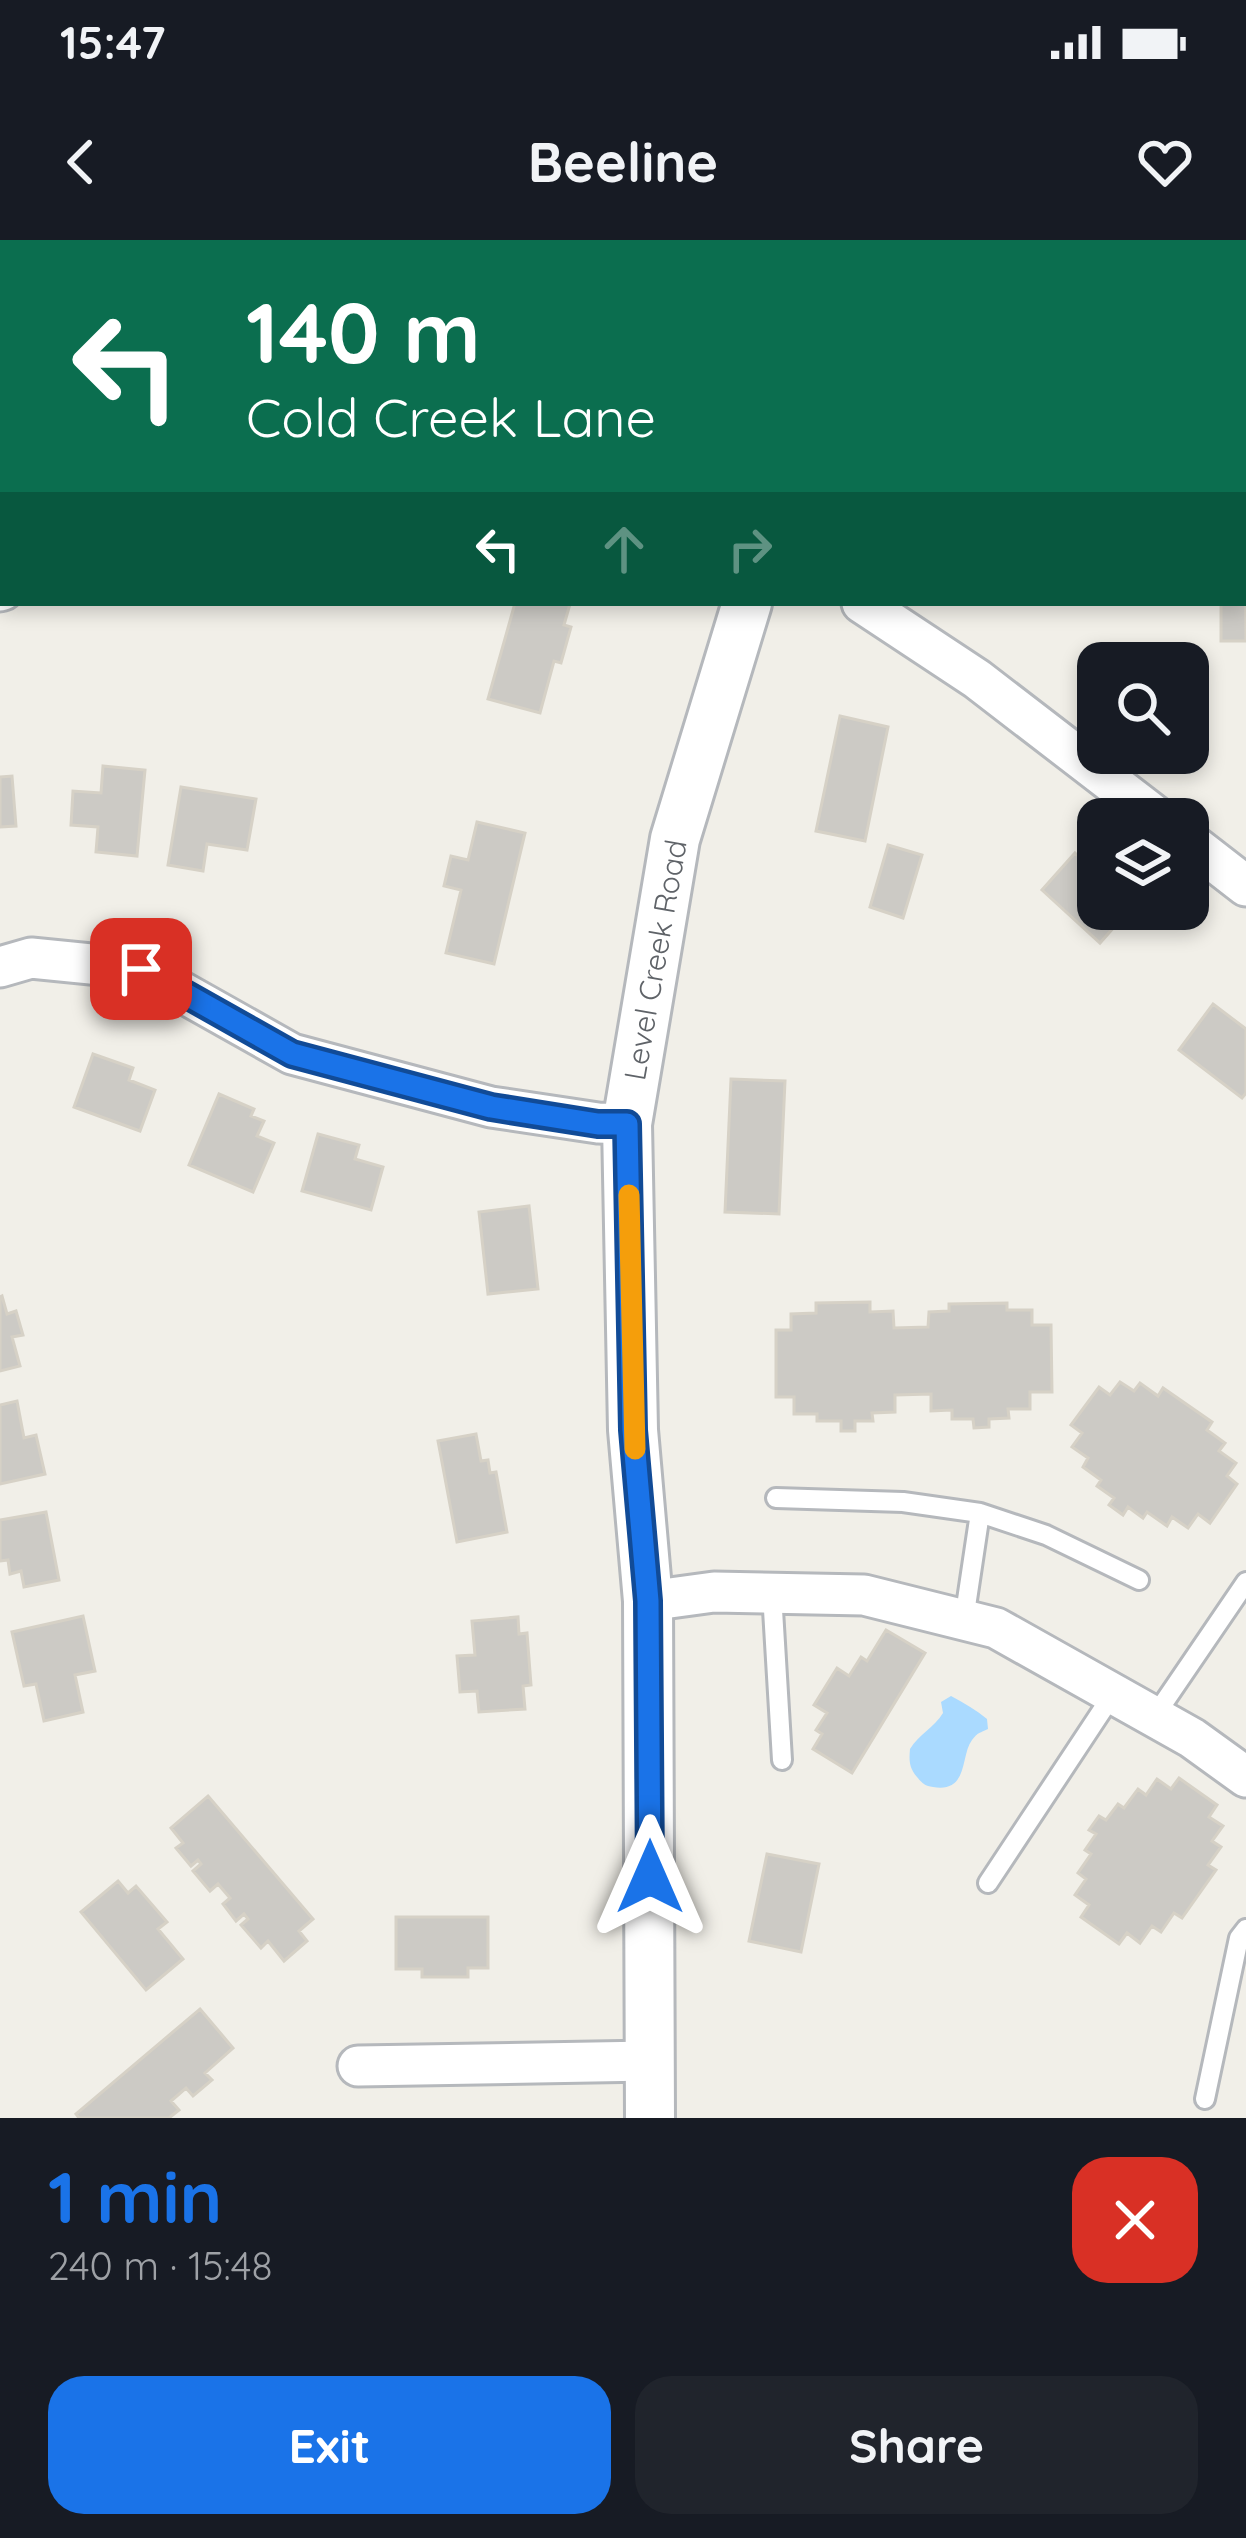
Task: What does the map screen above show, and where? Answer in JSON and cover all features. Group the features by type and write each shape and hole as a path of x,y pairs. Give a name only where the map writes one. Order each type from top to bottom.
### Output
{"street":[{"name":"Level Creek Road","path":"650,2118 648,1601 633,1430 627,1124 675,839 746,606"},
{"path":"866,606 976,679 1132,798"},
{"path":"1209,857 1246,886"},
{"path":"0,967 32,958 141,969 292,1054 491,1107 627,1124"},
{"path":"648,1601 714,1592 864,1595 996,1628 1192,1738 1246,1778"},
{"path":"358,2066 650,2061"}],"lane":[{"path":"776,1498 903,1502 980,1514 1046,1535 1138,1580"},
{"path":"964,1620 980,1514"},
{"path":"1154,1717 1246,1582"},
{"path":"772,1594 782,1760"},
{"path":"988,1883 1113,1694"},
{"path":"1205,2099 1239,1938 1246,1929"}],"water":[{"path":"951,1696 987,1719 988,1729 972,1740 953,1784 930,1787 912,1770 910,1749 943,1713 941,1702"}],"building":[{"path":"514,606 569,606 564,625 571,627 561,663 554,661 540,713 488,699"},
{"path":"1221,606 1246,606 1246,641 1221,641"},
{"path":"840,716 888,727 865,841 816,831"},
{"path":"103,766 145,770 137,856 96,852 98,827 71,825 73,791 101,793"},
{"path":"12,776 16,826 0,827 0,777"},
{"path":"181,787 256,799 247,850 207,844 203,871 168,865"},
{"path":"477,822 525,833 494,964 446,953 461,890 444,886 451,856 468,860"},
{"path":"888,845 922,855 903,918 870,907"},
{"path":"1075,853 1077,855 1077,922 1042,890"},
{"path":"1086,930 1111,930 1100,943"},
{"path":"1213,1004 1246,1029 1246,1093 1242,1098 1179,1050"},
{"path":"93,1054 133,1068 129,1080 155,1090 140,1131 74,1107"},
{"path":"731,1079 785,1081 779,1214 725,1212"},
{"path":"219,1094 254,1109 251,1116 264,1121 257,1136 274,1143 253,1192 189,1165"},
{"path":"318,1134 359,1145 355,1159 383,1167 371,1210 302,1191"},
{"path":"529,1206 538,1289 488,1294 479,1212"},
{"path":"0,1297 7,1314 16,1311 23,1335 12,1337 20,1366 0,1371"},
{"path":"870,1302 870,1312 893,1311 894,1328 928,1327 929,1312 949,1311 949,1304 1007,1303 1007,1310 1032,1310 1032,1325 1051,1325 1052,1392 1030,1392 1030,1409 1008,1409 1009,1418 989,1419 989,1427 974,1428 973,1419 952,1419 952,1410 931,1411 931,1394 895,1395 895,1412 872,1413 873,1421 855,1421 855,1431 841,1431 841,1421 817,1421 817,1414 794,1414 794,1397 776,1397 776,1330 791,1330 791,1314 816,1313 816,1303"},
{"path":"1120,1382 1134,1391 1140,1383 1158,1396 1163,1388 1212,1422 1207,1430 1225,1443 1219,1451 1236,1463 1227,1476 1237,1484 1210,1523 1198,1514 1188,1528 1172,1517 1167,1526 1147,1512 1143,1518 1128,1507 1123,1515 1109,1505 1114,1498 1097,1486 1101,1480 1083,1467 1088,1458 1072,1447 1082,1433 1071,1425 1099,1387 1110,1395"},
{"path":"17,1401 24,1438 36,1435 45,1474 0,1484 0,1405"},
{"path":"476,1434 481,1461 488,1460 490,1473 496,1472 507,1532 457,1542 438,1441"},
{"path":"46,1512 59,1580 24,1587 21,1571 10,1574 8,1560 0,1561 0,1520"},
{"path":"83,1616 95,1671 75,1675 83,1712 44,1721 36,1684 24,1686 12,1632"},
{"path":"518,1617 519,1634 527,1633 531,1685 523,1686 525,1709 479,1712 477,1691 460,1692 457,1656 475,1655 472,1621"},
{"path":"886,1630 925,1653 852,1773 813,1749 822,1734 816,1730 827,1713 814,1705 837,1668 849,1676 861,1657 867,1661"},
{"path":"1179,1778 1217,1805 1209,1817 1223,1826 1212,1841 1221,1847 1208,1865 1216,1870 1182,1918 1174,1913 1161,1932 1152,1926 1140,1943 1127,1933 1119,1944 1081,1917 1089,1905 1075,1895 1086,1879 1078,1873 1091,1854 1085,1850 1096,1834 1089,1830 1099,1816 1106,1820 1118,1804 1124,1808 1138,1789 1146,1795 1157,1779 1171,1789"},
{"path":"208,1796 313,1919 299,1931 307,1941 284,1961 268,1941 261,1948 241,1925 248,1919 244,1914 236,1921 223,1904 230,1898 218,1884 210,1891 193,1871 201,1864 198,1860 191,1866 176,1848 183,1843 171,1828"},
{"path":"767,1854 819,1864 801,1952 749,1941"},
{"path":"118,1881 128,1893 136,1886 167,1922 158,1929 183,1959 146,1990 81,1912"},
{"path":"396,1917 488,1917 488,1968 468,1968 468,1977 422,1977 422,1969 396,1969"},
{"path":"200,2009 233,2048 205,2073 212,2080 193,2096 186,2088 171,2101 179,2110 169,2118 79,2118 76,2114"}],"slow traffic":[{"path":"629,1195 635,1449"}],"route":[{"path":"141,969 292,1054 491,1107 627,1124 633,1430 648,1601 650,1877"}]}
